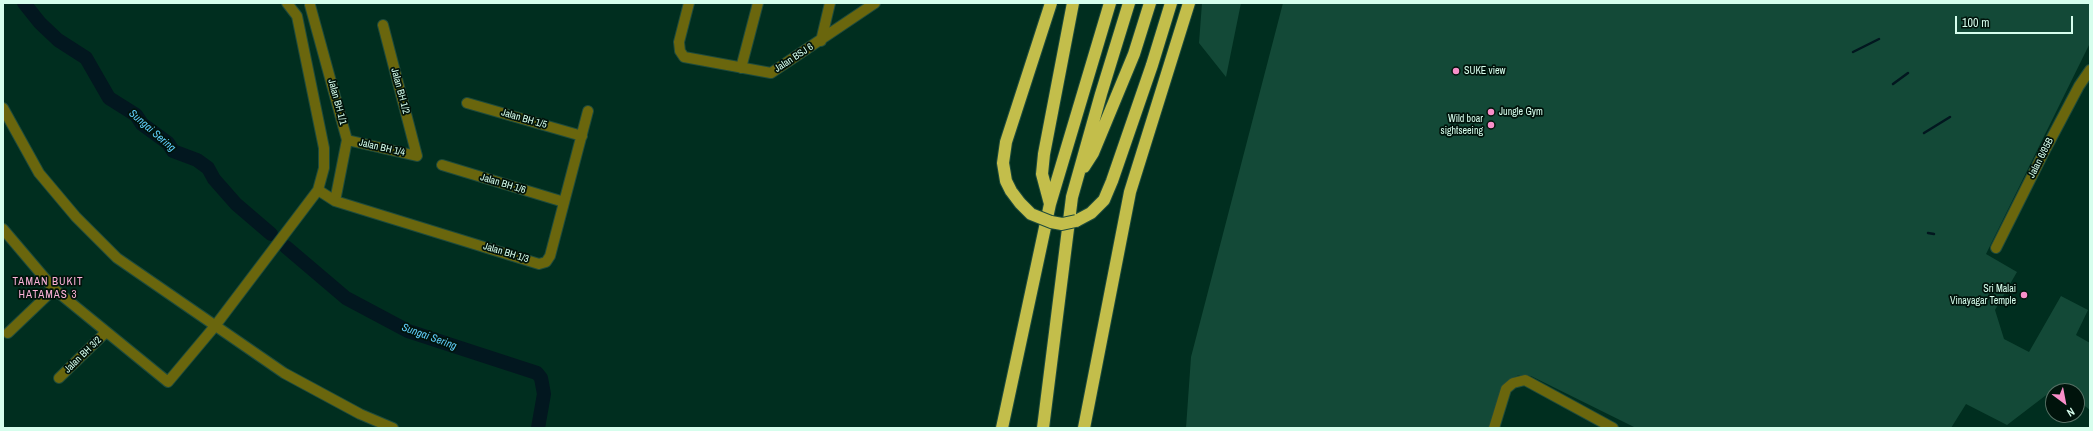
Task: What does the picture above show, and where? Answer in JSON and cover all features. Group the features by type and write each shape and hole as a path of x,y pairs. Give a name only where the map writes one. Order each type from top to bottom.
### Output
{"highway":[{"path":"1051,3 1006,142 1003,163 1006,181 1020,203 1041,218 1062,224 1076,221 1091,213 1104,200 1152,65 1171,3"},
{"path":"1050,204 1042,174 1044,154 1073,3"},
{"path":"1002,428 1050,204 1110,3"},
{"path":"1043,428 1072,197 1076,177 1130,3"},
{"path":"1076,177 1093,153 1134,54 1150,3"},
{"path":"1084,428 1130,192 1189,3"}],"street":[{"path":"5,236 54,289 168,382 215,326 318,190 324,168 324,148 297,16 287,3"},
{"name":"Jalan BSJ 6","path":"689,3 679,42 680,51 684,57 771,73 875,3"},
{"path":"741,68 758,3"},
{"path":"820,41 830,3"},
{"name":"Jalan BH 1/1","path":"310,5 347,140 335,201"},
{"name":"Jalan BH 1/2","path":"383,25 417,156"},
{"name":"Jalan 6/95B","path":"1996,248 2042,156 2079,86 2090,70"},
{"name":"Jalan BH 1/5","path":"466,102 582,136"},
{"path":"3,108 39,173 76,217 117,258 284,374 360,414 392,428"},
{"name":"Jalan BH 1/3","path":"318,190 335,201 539,264 546,262 550,256 588,111"},
{"name":"Jalan BH 1/4","path":"347,140 417,156"},
{"name":"Jalan BH 1/6","path":"442,165 564,202"},
{"path":"8,333 54,289"},
{"name":"Jalan BH 3/2","path":"59,378 106,332"},
{"path":"1494,428 1506,389 1513,383 1525,380 1613,428"}],"green space":[{"path":"1202,3 1241,3 1226,77 1199,43"},
{"path":"1283,3 2090,3 2090,43 1986,254 2017,272 1995,310 2004,339 2029,352 2061,296 2088,310 2076,335 2090,343 2090,410 2085,406 2085,383 2045,383 2045,396 2007,425 1966,404 1951,428 1636,428 1531,376 1519,375 1510,379 1502,386 1489,428 1186,428 1191,357"}],"waterway":[{"name":"Sungai Sering","path":"24,3 40,23 58,40 86,58 109,98 136,115 142,124 168,143 173,151 197,160 208,168 214,179 236,204 271,234"},
{"path":"1853,52 1879,39"},
{"path":"1893,84 1908,73"},
{"path":"1924,133 1950,117"},
{"path":"1928,233 1934,234"},
{"name":"Sungai Sering","path":"286,247 346,298 408,331 537,373 541,378 544,394 538,428"}],"place":[{"name":"SUKE view","path":"1456,71"},
{"name":"Jungle Gym","path":"1491,112"},
{"name":"Wild boar sightseeing","path":"1491,125"},
{"name":"Sri Malai Vinayagar Temple","path":"2024,295"}],"district":[{"name":"TAMAN BUKIT HATAMAS 3","path":"48,288"}]}
